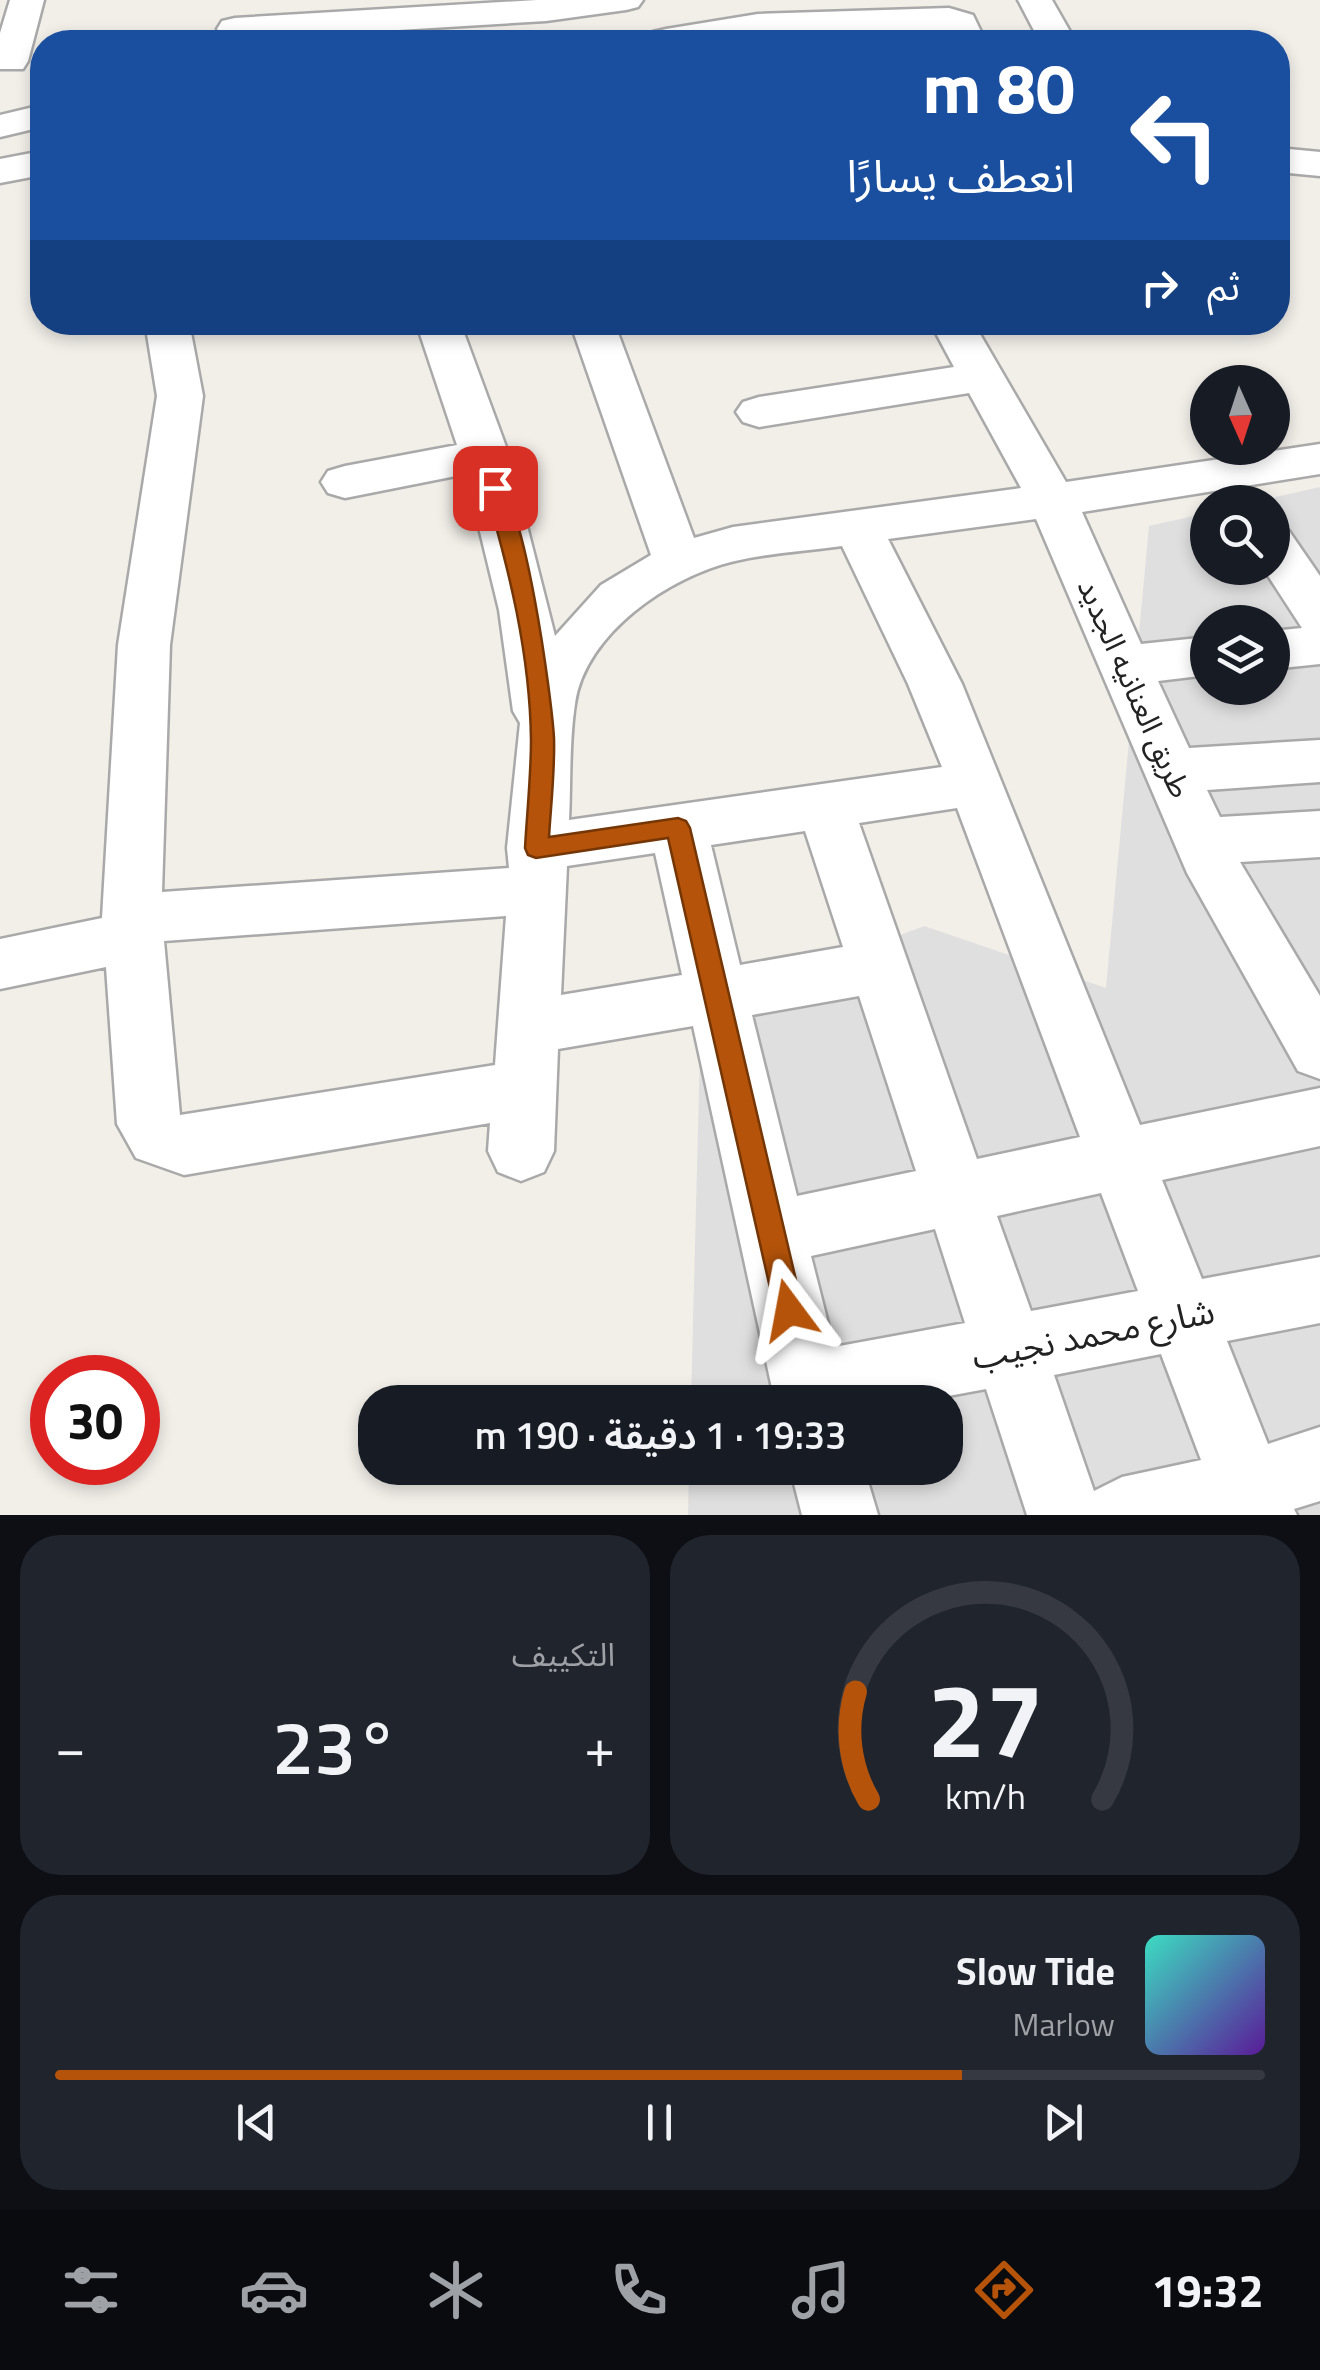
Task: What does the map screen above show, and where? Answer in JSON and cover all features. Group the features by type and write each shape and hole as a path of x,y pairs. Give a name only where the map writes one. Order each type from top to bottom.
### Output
{"street":[{"path":"17,61 27,0"},
{"path":"237,24 546,10 626,0"},
{"path":"1035,0 1051,30"},
{"path":"715,30 755,22 948,20 960,23 963,30"},
{"path":"0,104 30,106"},
{"path":"0,126 30,119"},
{"path":"1290,161 1320,164"},
{"path":"0,171 30,165"},
{"path":"170,335 180,396 144,645 133,927 149,1124 155,1136 168,1144 184,1146 524,1088"},
{"path":"443,335 515,554 529,624 542,738"},
{"path":"597,335 678,562"},
{"name":"طريق العنانيه الجديد","path":"959,335 1052,500 1202,841 1298,980 1320,1052"},
{"path":"759,412 983,377"},
{"path":"345,482 485,455"},
{"path":"1250,485 1320,459"},
{"path":"521,1151 542,738 548,701 560,666 581,634 619,597 678,562 734,544 1052,500 1190,493"},
{"path":"856,526 934,684 976,784 1254,1501"},
{"path":"1290,569 1320,614"},
{"path":"1290,648 1320,645"},
{"path":"1124,665 1190,658"},
{"path":"1170,771 1320,761"},
{"path":"0,964 133,927 535,869 678,828 976,784"},
{"path":"825,806 1065,1515"},
{"path":"678,828 807,1385"},
{"path":"1202,841 1320,834"},
{"path":"528,1028 878,967"},
{"path":"771,1233 1320,1117"},
{"name":"شارع محمد نجيب","path":"853,1385 1006,1350 1320,1290"},
{"path":"1122,1515 1254,1501 1320,1464"},
{"path":"832,1485 840,1515"}],"shaded area":[{"path":"1320,487 1320,1515 688,1515 689,1485 963,1485 963,1385 691,1385 701,1012 924,926 1106,988 1149,526 1190,517 1190,585 1290,585 1290,494"}],"route":[{"path":"495,488 515,554 532,641 542,738 536,848 678,828 789,1310"}]}
